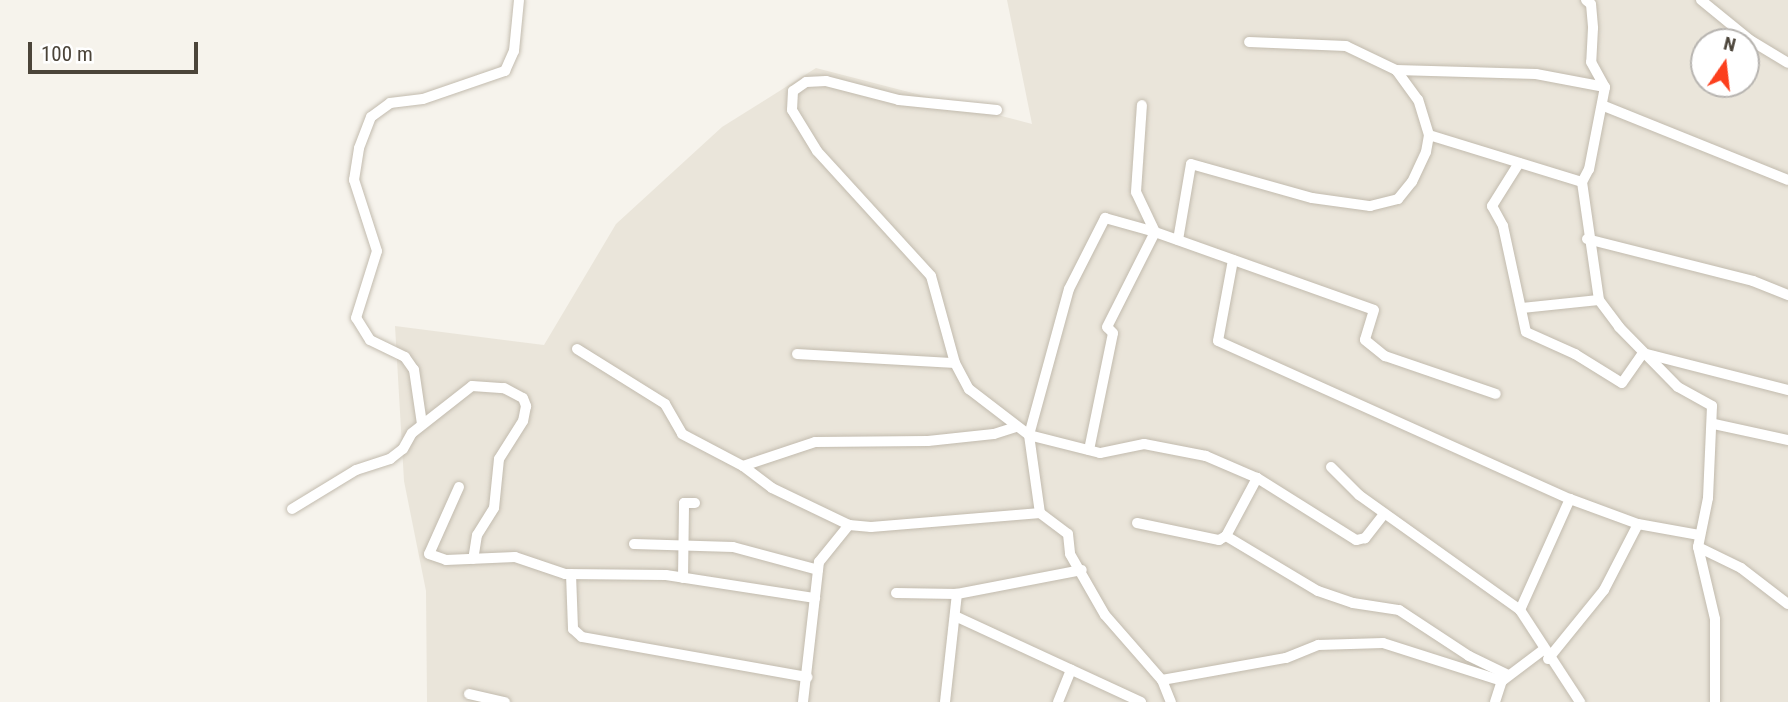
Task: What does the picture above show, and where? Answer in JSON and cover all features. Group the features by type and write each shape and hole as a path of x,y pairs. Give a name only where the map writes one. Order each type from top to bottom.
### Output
{"street":[{"path":"422,424 414,370 405,357 370,341 356,318 377,251 354,180 359,148 371,117 390,103 423,99 506,71 514,51 519,0"},
{"path":"1586,0 1591,4 1593,28 1591,62 1605,87 1604,106 1582,182 1587,239 1600,300 1643,353 1678,387 1712,406 1714,424 1708,498 1698,547 1715,619 1715,702"},
{"path":"1701,0 1750,40 1788,63"},
{"path":"1249,42 1346,46 1396,70 1536,74 1605,87"},
{"path":"1178,240 1191,164 1312,198 1370,206 1398,199 1412,182 1429,135 1418,100 1396,70"},
{"path":"997,110 899,100 826,81 806,82 793,91 792,110 817,151 931,276 955,363 969,389 1028,435 1100,453 1144,444 1206,456 1257,478 1356,540 1365,538 1384,514"},
{"path":"1142,104 1136,192 1155,232"},
{"path":"1604,106 1788,180"},
{"path":"1429,135 1582,182"},
{"path":"1520,163 1492,206 1503,226 1526,332 1575,354 1622,383 1643,353"},
{"path":"1040,513 1028,435 1069,289 1105,218 1155,232 1374,310 1365,340 1385,356 1496,394"},
{"path":"1089,450 1113,333 1107,327 1155,232"},
{"path":"1587,239 1753,281 1788,295"},
{"path":"1233,260 1218,341 1570,499 1639,524 1699,536"},
{"path":"1522,308 1600,300"},
{"path":"577,349 665,404 682,434 743,466 772,488 849,525 871,527 1040,513 1068,534 1070,554 1082,570 1105,615 1162,680 1171,702"},
{"path":"1643,353 1788,390"},
{"path":"797,354 955,363"},
{"path":"292,509 356,470 390,459 422,424 472,386 504,388 523,398 523,421 499,459 494,508 477,535 472,559"},
{"path":"1714,424 1763,431 1788,440"},
{"path":"743,466 815,442 929,441 994,434 1016,427"},
{"path":"1331,467 1384,514 1520,610 1545,654 1580,702"},
{"path":"1226,537 1257,478"},
{"path":"459,487 429,554 446,560 514,557 571,575 683,578 815,598"},
{"path":"1520,610 1570,499"},
{"path":"683,578 684,503 695,503"},
{"path":"1137,523 1210,541 1226,537 1318,591 1353,603 1399,610 1505,678"},
{"path":"1495,702 1505,678 1545,654 1604,590 1639,524"},
{"path":"803,702 818,570 849,525"},
{"path":"635,544 683,542 733,547 818,570"},
{"path":"1698,547 1741,568 1788,604"},
{"path":"896,593 957,594 1082,570"},
{"path":"571,575 573,629 582,637 807,677"},
{"path":"945,702 957,594"},
{"path":"955,615 1141,702"},
{"path":"1162,680 1286,657 1318,645 1383,643 1505,678"},
{"path":"1058,702 1071,668"},
{"path":"469,694 505,702"}],"shaded area":[{"path":"1007,0 1788,0 1788,702 427,702 426,591 404,481 395,326 544,345 616,224 722,127 816,68 1032,124"}]}
